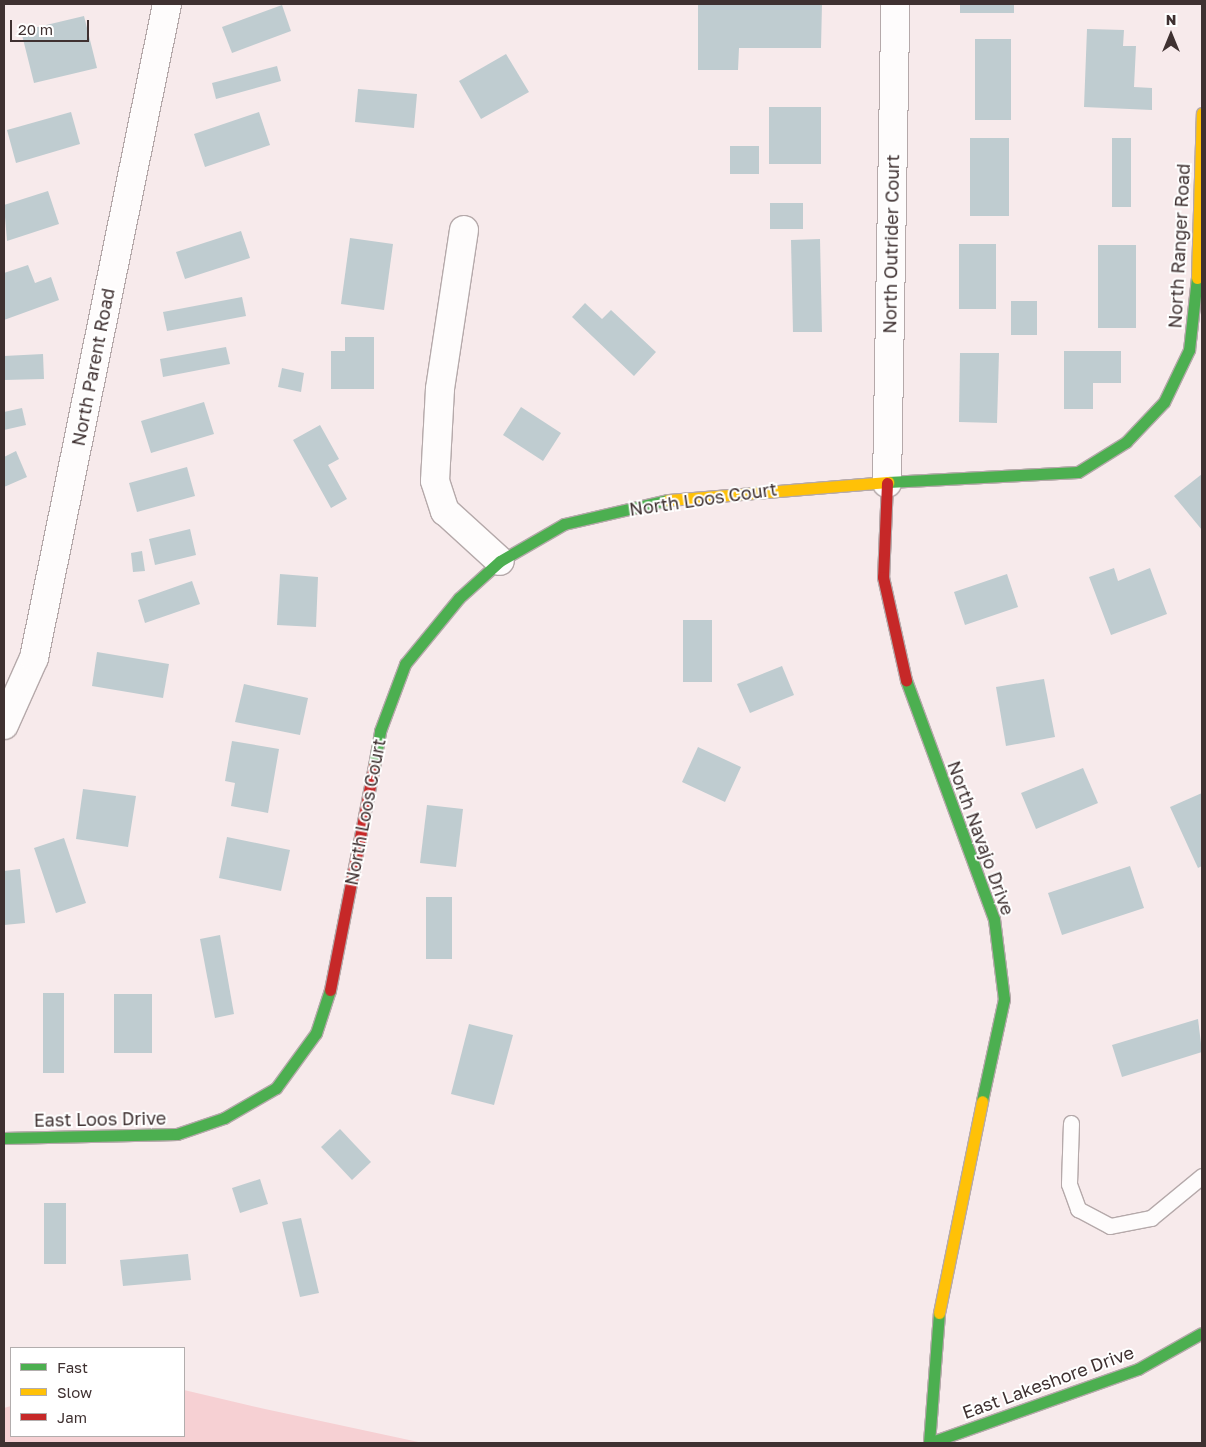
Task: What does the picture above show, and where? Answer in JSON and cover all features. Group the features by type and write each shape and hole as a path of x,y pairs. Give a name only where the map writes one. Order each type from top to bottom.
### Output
{"street":[{"name":"North Parent Road","path":"4,725 34,658 167,4"},
{"name":"North Outrider Court","path":"887,484 895,4"},
{"name":"North Ranger Road","path":"887,484 1078,472 1126,442 1164,402 1189,350 1196,301 1202,113"},
{"path":"464,230 440,389 435,481 445,511 500,561"},
{"name":"North Loos Court","path":"276,1088 316,1033 334,977 380,730 404,664 459,598 500,561 564,524 653,502 782,488 887,484"},
{"name":"North Navajo Drive","path":"887,484 883,577 900,665 994,919 1004,999 938,1307 929,1443"},
{"name":"East Loos Drive","path":"4,1138 177,1134 224,1118 276,1088"},
{"name":"East Lakeshore Drive","path":"929,1443 1138,1369 1202,1333"}],"lane":[{"path":"1072,1123 1069,1184 1078,1210 1110,1226 1151,1218 1202,1176"}],"shaded area":[{"path":"185,1390 423,1443 4,1443 4,1408 10,1406 10,1437 185,1437"}],"building":[{"path":"698,4 822,4 821,48 739,48 738,70 698,70"},
{"path":"960,4 1014,4 1014,13 960,13"},
{"path":"282,5 291,31 232,53 222,27"},
{"path":"84,16 97,68 34,83 21,31"},
{"path":"1087,29 1124,30 1123,46 1136,46 1134,87 1152,88 1152,110 1084,107"},
{"path":"975,39 1011,39 1011,120 975,120"},
{"path":"506,54 529,92 481,119 459,81"},
{"path":"277,66 281,81 216,99 212,83"},
{"path":"358,89 417,94 414,128 355,122"},
{"path":"769,107 821,107 821,164 769,164"},
{"path":"71,112 80,144 16,163 7,130"},
{"path":"259,112 270,145 205,167 194,134"},
{"path":"970,138 1009,138 1009,216 970,216"},
{"path":"1112,138 1131,138 1131,207 1112,207"},
{"path":"730,146 759,146 759,174 730,174"},
{"path":"48,191 59,224 7,241 4,205"},
{"path":"770,203 803,203 803,229 770,229"},
{"path":"241,231 250,258 185,279 176,252"},
{"path":"350,238 393,244 384,310 341,304"},
{"path":"820,239 822,332 793,332 791,240"},
{"path":"959,244 996,244 996,309 959,309"},
{"path":"1098,245 1136,245 1136,328 1098,328"},
{"path":"28,265 35,283 51,277 59,300 4,320 4,273"},
{"path":"242,297 246,316 167,331 163,312"},
{"path":"1011,301 1037,301 1037,335 1011,335"},
{"path":"585,303 602,319 611,310 656,352 634,376 572,317"},
{"path":"345,337 374,337 374,389 331,389 331,351 345,351"},
{"path":"226,347 230,364 163,377 160,359"},
{"path":"1064,351 1121,351 1121,383 1093,383 1093,409 1064,409"},
{"path":"960,353 999,353 997,423 959,422"},
{"path":"43,354 44,379 4,380 4,356"},
{"path":"282,368 304,373 301,392 278,387"},
{"path":"204,402 214,434 151,453 141,421"},
{"path":"521,407 561,433 543,461 503,435"},
{"path":"22,408 26,425 4,430 4,412"},
{"path":"320,425 339,459 328,465 347,499 331,508 293,440"},
{"path":"16,451 27,477 4,487 4,457"},
{"path":"187,467 195,496 137,512 129,483"},
{"path":"1202,474 1202,530 1174,496"},
{"path":"190,529 196,555 155,565 149,539"},
{"path":"142,551 145,571 133,572 131,553"},
{"path":"1114,568 1118,581 1150,568 1167,614 1111,635 1089,577"},
{"path":"280,574 318,577 316,627 277,625"},
{"path":"1007,574 1018,607 965,625 954,592"},
{"path":"192,581 200,604 145,623 138,600"},
{"path":"683,620 712,620 712,682 683,682"},
{"path":"97,652 169,664 163,698 92,686"},
{"path":"782,666 794,695 750,713 737,684"},
{"path":"1044,679 1055,737 1006,746 996,687"},
{"path":"244,684 308,698 300,735 235,722"},
{"path":"232,741 279,749 268,813 231,806 235,783 225,781"},
{"path":"698,747 741,767 725,802 682,782"},
{"path":"1083,768 1098,803 1036,829 1021,793"},
{"path":"83,789 136,796 128,847 76,839"},
{"path":"1202,793 1202,866 1198,868 1170,807"},
{"path":"427,805 463,809 456,867 420,863"},
{"path":"227,837 290,850 281,891 219,878"},
{"path":"64,838 86,903 56,913 34,848"},
{"path":"1130,866 1144,908 1062,935 1048,893"},
{"path":"20,869 25,923 4,925 4,871"},
{"path":"426,897 452,897 452,959 426,959"},
{"path":"220,935 234,1014 215,1018 200,939"},
{"path":"43,993 64,993 64,1073 43,1073"},
{"path":"114,994 152,994 152,1053 114,1053"},
{"path":"1198,1019 1202,1052 1122,1077 1112,1045"},
{"path":"469,1024 513,1035 494,1105 451,1094"},
{"path":"340,1129 371,1162 352,1180 321,1147"},
{"path":"260,1179 268,1204 240,1213 232,1188"},
{"path":"44,1203 66,1203 66,1264 44,1264"},
{"path":"301,1218 319,1293 300,1297 282,1222"},
{"path":"188,1254 191,1280 123,1286 120,1260"}],"traffic: fast":[{"path":"888,482 1078,472 1126,442 1164,402 1189,350 1197,278"},
{"path":"374,766 380,731 405,664 459,598 500,561 564,524 668,500"},
{"path":"906,680 994,919 1004,999 982,1101"},
{"path":"4,1138 177,1134 224,1118 276,1088 316,1033 330,990"},
{"path":"929,1443 939,1313"},
{"path":"929,1443 1138,1369 1202,1333"}],"traffic: slow":[{"path":"1197,278 1202,113"},
{"path":"668,500 888,482"},
{"path":"939,1313 982,1101"}],"traffic: jam":[{"path":"887,483 883,577 906,680"},
{"path":"330,990 374,766"}]}
